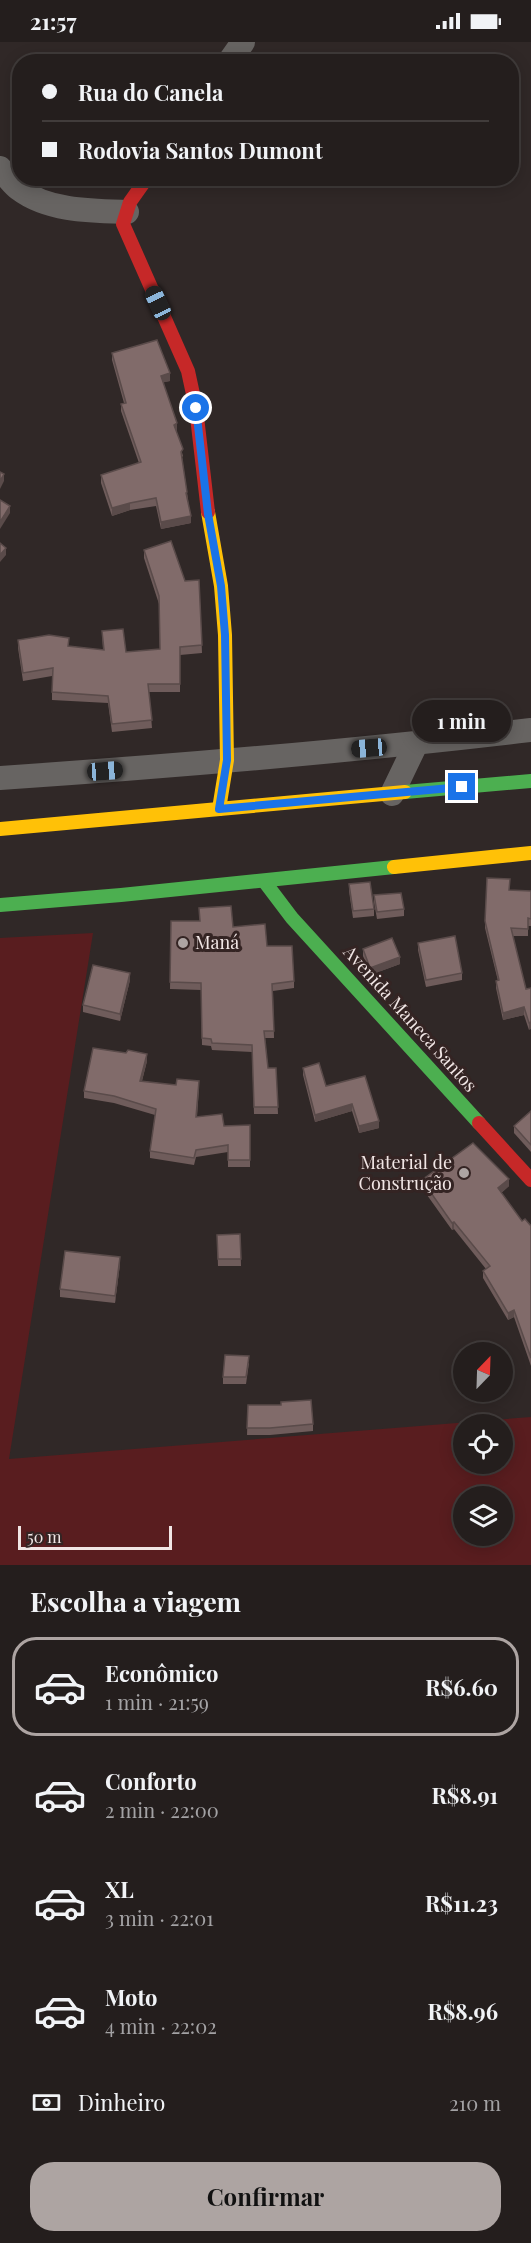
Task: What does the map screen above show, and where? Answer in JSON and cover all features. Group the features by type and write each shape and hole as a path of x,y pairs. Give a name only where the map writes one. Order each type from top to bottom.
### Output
{"main road":[{"path":"141,186 130,202 123,224 188,371 196,408 208,514 221,586 225,635 227,760 219,809"},
{"path":"0,829 531,781"},
{"path":"0,905 264,881 531,853"},
{"name":"Avenida Maneca Santos","path":"264,881 292,918 531,1180"}],"street":[{"path":"0,168 12,182"},
{"path":"15,186 39,202 90,212 127,212"},
{"path":"0,778 168,767 416,744 531,730"},
{"path":"392,794 416,744"}],"shaded area":[{"path":"93,933 9,1459 453,1423 453,1474 513,1474 513,1418 531,1417 531,1565 0,1565 0,938"}],"building":[{"path":"157,340 170,373 161,376 183,449 181,452 191,516 161,522 156,498 112,508 101,475 141,462 121,404 126,403 112,353"},
{"path":"0,500 10,506 0,522"},
{"path":"171,541 185,581 199,580 202,645 180,647 180,684 148,684 152,720 112,724 108,696 52,692 53,668 23,673 18,640 49,635 69,638 68,646 104,650 102,631 123,629 126,652 160,649 159,596 144,550"},
{"path":"0,543 6,548 0,555"},
{"path":"487,878 510,879 509,890 531,891 531,919 528,918 528,929 511,928 526,989 531,988 531,1022 529,1023 524,1007 503,1013 496,981 499,980 485,921"},
{"path":"370,882 374,909 353,911 349,884"},
{"path":"401,893 404,909 377,912 374,895"},
{"path":"231,906 233,927 265,924 267,946 292,946 294,981 272,984 274,1031 264,1031 268,1068 276,1068 278,1107 254,1107 252,1045 212,1043 211,1039 202,1038 201,983 170,982 171,921 200,921 199,908"},
{"path":"455,936 462,973 426,980 418,943"},
{"path":"392,938 400,957 370,968 363,949"},
{"path":"93,965 130,973 120,1014 83,1005"},
{"path":"93,1048 126,1053 128,1050 147,1054 140,1081 176,1085 177,1079 199,1081 196,1117 222,1114 224,1126 250,1125 250,1160 228,1160 228,1145 196,1150 194,1158 150,1151 156,1109 114,1096 84,1091"},
{"path":"319,1063 326,1086 365,1076 379,1121 359,1126 352,1104 315,1115 303,1068"},
{"path":"531,1111 531,1145 514,1126"},
{"path":"473,1143 509,1179 498,1188 522,1221 525,1219 531,1226 531,1358 514,1310 508,1313 483,1271 490,1266 454,1222 452,1223 422,1180"},
{"path":"240,1234 241,1259 218,1259 217,1235"},
{"path":"65,1251 120,1257 115,1296 60,1289"},
{"path":"225,1355 249,1356 246,1377 223,1377"},
{"path":"311,1400 313,1424 247,1428 248,1405 281,1405 281,1402"}],"traffic: fast":[{"path":"405,792 531,781"},
{"path":"0,905 394,867"},
{"path":"264,881 292,918 479,1123"}],"traffic: slow":[{"path":"208,512 221,586 225,635 227,760 219,809"},
{"path":"0,829 405,792"},
{"path":"394,867 531,853"}],"traffic: jam":[{"path":"141,186 130,202 123,224 188,371 196,408 208,512"},
{"path":"479,1123 531,1180"}],"place":[{"name":"Maná","path":"183,943"},
{"name":"Material de Construção","path":"464,1173"}],"route":[{"path":"196,408 208,514 221,586 225,635 227,760 219,809 462,787"}]}
